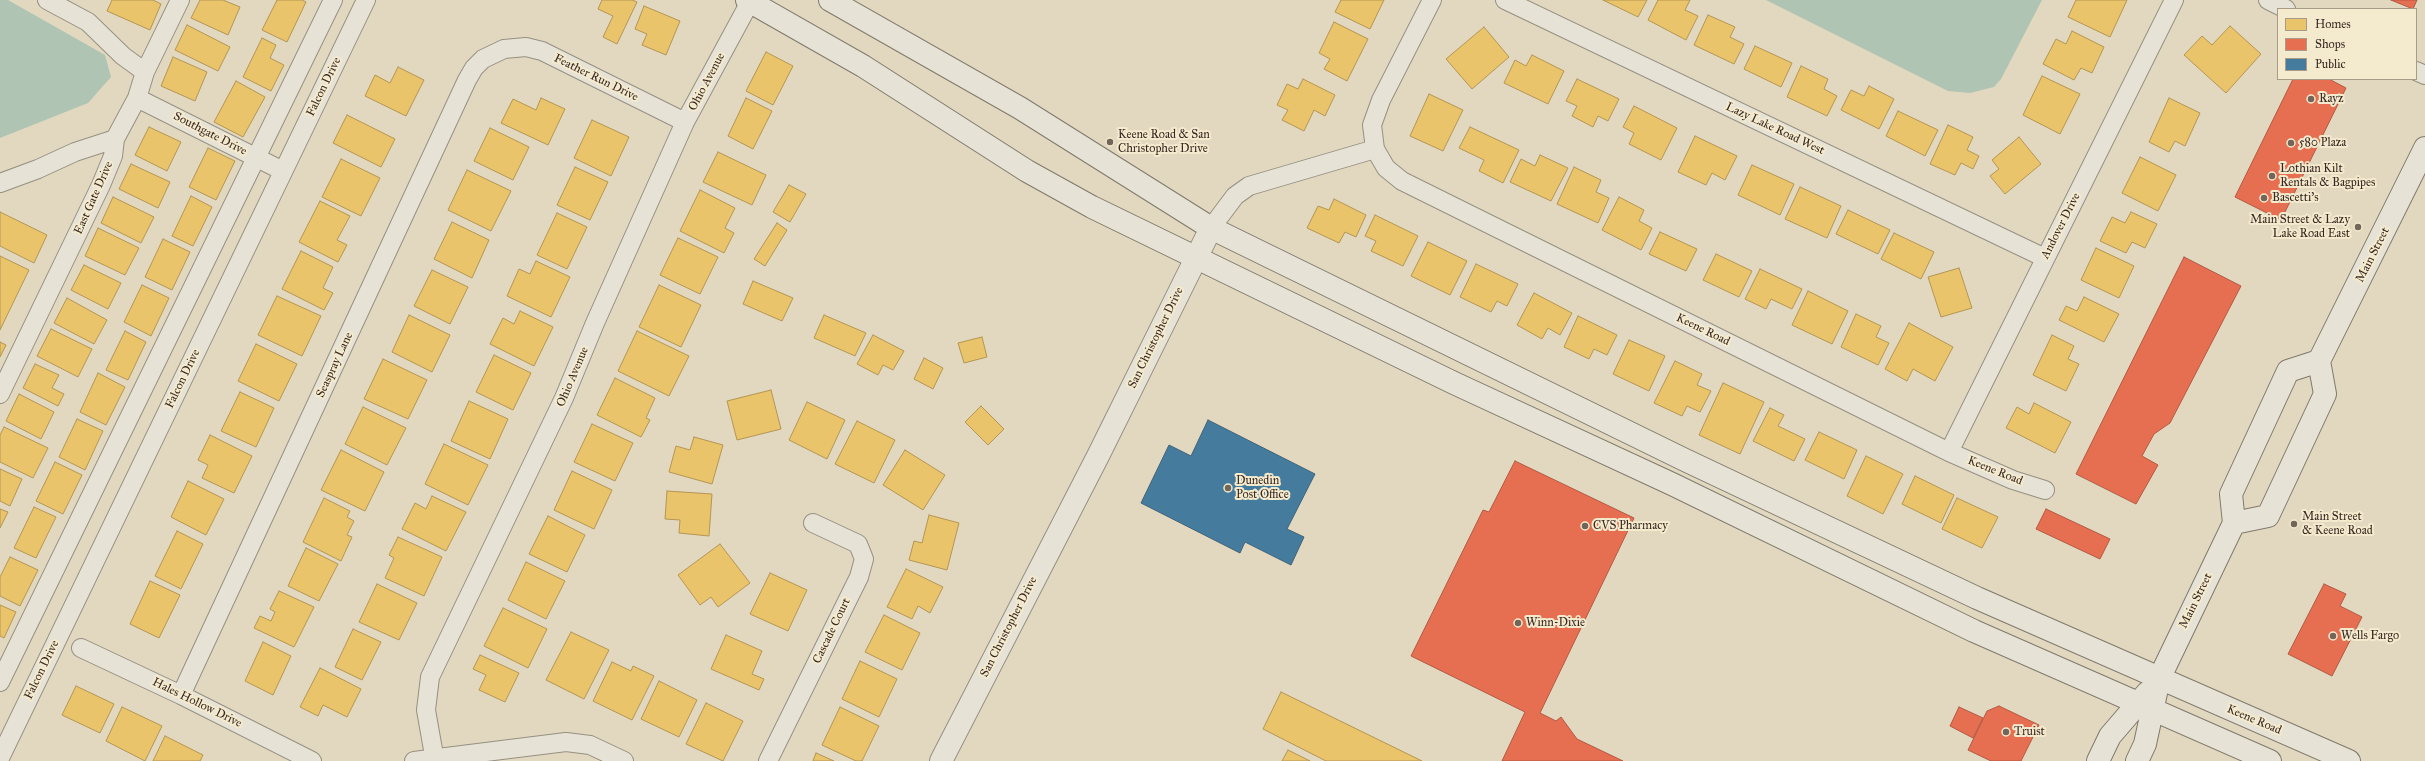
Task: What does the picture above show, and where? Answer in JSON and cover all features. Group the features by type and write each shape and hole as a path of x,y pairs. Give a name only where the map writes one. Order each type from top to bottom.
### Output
{"main road":[{"path":"750,0 863,66 1027,171 1092,207 1461,386 1672,484 1974,631 2145,708 2270,761"},
{"name":"Keene Road","path":"830,0 1013,104 1211,228 1692,463 1990,604 2349,761"},
{"name":"Main Street","path":"2319,361 2425,148"},
{"name":"San Christopher Drive","path":"941,761 1211,228"},
{"path":"2319,361 2325,394 2268,516 2234,523 2231,494 2288,371 2319,361"},
{"name":"Main Street","path":"2098,761 2110,736 2145,708 2234,523"},
{"name":"Main Street","path":"2137,761 2145,744 2145,708"}],"street":[{"path":"47,0 88,22 123,56 144,72"},
{"name":"East Gate Drive","path":"0,394 101,185 113,156 115,139 137,98 144,72 180,0"},
{"path":"0,682 333,0"},
{"name":"Falcon Drive","path":"0,758 366,0"},
{"name":"Ohio Avenue","path":"435,759 426,710 430,677 564,398 595,323 685,122 750,0"},
{"path":"1375,149 1372,125 1381,100 1432,0"},
{"name":"Lazy Lake Road West","path":"1505,0 2045,258"},
{"name":"Andover Drive","path":"1949,452 2174,0"},
{"path":"2268,0 2284,8"},
{"name":"Feather Run Drive","path":"504,49 526,47 542,51 685,122"},
{"name":"Seaspray Lane","path":"181,695 467,80 483,59 504,49"},
{"name":"Southgate Drive","path":"137,98 283,171"},
{"path":"0,183 38,170 75,152 115,139"},
{"name":"San Christopher Drive","path":"1211,228 1235,196 1249,186 1375,149"},
{"name":"Keene Road","path":"1375,149 1386,168 1402,181 1949,452 2013,480 2045,490"},
{"name":"Cascade Court","path":"768,761 859,577 864,559 858,544 813,523"},
{"name":"Hales Hollow Drive","path":"81,648 181,695 312,761"},
{"path":"414,761 566,742 590,745 624,761"}],"shaded area":[{"path":"0,0 8,0 105,55 111,77 88,103 0,138"},
{"path":"1766,0 2042,0 2001,79 1994,87 1970,93 1948,91"}],"building: Homes":[{"path":"112,0 153,0 161,4 150,30 107,11"},
{"path":"200,0 223,0 240,7 228,35 191,18"},
{"path":"277,0 302,0 306,2 287,42 262,30"},
{"path":"602,0 632,0 637,2 617,44 603,37 613,16 598,9"},
{"path":"1341,0 1384,0 1370,29 1335,12"},
{"path":"1603,0 1647,0 1638,17"},
{"path":"1658,0 1690,0 1685,10 1698,16 1686,40 1648,20"},
{"path":"2076,0 2127,0 2110,37 2068,17"},
{"path":"644,6 680,21 666,55 642,45 647,34 635,29"},
{"path":"1708,15 1735,27 1730,37 1744,44 1734,64 1694,45"},
{"path":"1334,22 1368,39 1347,81 1324,69 1330,59 1319,53"},
{"path":"187,25 230,47 218,71 175,50"},
{"path":"2230,26 2261,54 2226,93 2184,55 2202,36 2212,45"},
{"path":"1484,27 1509,57 1472,89 1446,59"},
{"path":"2072,31 2104,47 2092,73 2081,68 2074,80 2043,64 2056,39 2066,44"},
{"path":"262,38 276,45 270,58 284,65 271,91 243,77"},
{"path":"1755,46 1792,63 1781,87 1744,69"},
{"path":"766,52 793,66 773,105 746,91"},
{"path":"1532,55 1564,71 1548,104 1504,83 1515,60 1526,66"},
{"path":"173,57 207,72 195,101 161,86"},
{"path":"1801,66 1828,79 1824,89 1837,96 1827,116 1787,97"},
{"path":"398,67 424,80 406,116 365,96 375,75 390,83"},
{"path":"2042,76 2080,94 2060,134 2023,115"},
{"path":"1303,79 1335,95 1325,116 1314,110 1304,131 1282,120 1288,110 1277,105 1287,84 1298,89"},
{"path":"1577,79 1619,99 1608,121 1598,116 1593,127 1572,116 1577,106 1566,101"},
{"path":"236,81 265,97 243,137 214,122"},
{"path":"1869,86 1894,99 1879,129 1841,110 1851,90 1864,96"},
{"path":"1429,94 1463,110 1443,151 1410,136"},
{"path":"541,98 565,109 548,145 501,123 513,99 536,110"},
{"path":"746,98 772,111 753,149 728,136"},
{"path":"2169,98 2200,113 2185,146 2175,141 2169,152 2149,142"},
{"path":"1634,106 1677,128 1661,160 1629,144 1634,133 1623,127"},
{"path":"1898,111 1938,130 1925,156 1886,136"},
{"path":"347,115 395,139 381,167 333,143"},
{"path":"592,120 629,137 611,176 574,158"},
{"path":"1948,125 1973,137 1967,150 1979,156 1973,169 1961,163 1955,175 1930,164"},
{"path":"149,127 181,142 167,171 135,155"},
{"path":"1470,127 1519,150 1503,183 1479,171 1484,160 1459,148"},
{"path":"490,128 529,147 513,180 474,161"},
{"path":"1695,136 1737,156 1725,180 1712,173 1706,185 1678,172"},
{"path":"2019,137 2041,164 2005,194 1990,176 1999,169 1992,160"},
{"path":"208,148 235,161 216,200 189,187"},
{"path":"718,152 766,175 752,205 703,182"},
{"path":"1540,155 1568,168 1551,201 1510,182 1521,159 1535,166"},
{"path":"2140,157 2176,175 2158,211 2122,193"},
{"path":"341,159 380,178 361,216 322,197"},
{"path":"131,164 170,182 158,208 119,189"},
{"path":"1752,165 1794,184 1780,215 1738,195"},
{"path":"575,167 608,182 590,220 557,205"},
{"path":"1574,167 1601,180 1596,192 1609,198 1598,223 1557,204"},
{"path":"467,170 511,191 491,231 448,210"},
{"path":"789,185 806,194 790,222 773,212"},
{"path":"1800,187 1841,206 1827,238 1785,219"},
{"path":"700,190 735,208 725,228 734,233 724,253 680,231"},
{"path":"191,196 212,207 193,246 172,236"},
{"path":"113,197 154,217 141,243 101,223"},
{"path":"1619,197 1644,210 1639,221 1652,228 1641,250 1602,230"},
{"path":"1334,199 1366,215 1356,237 1345,232 1339,243 1307,228 1318,206 1329,210"},
{"path":"320,201 350,216 337,240 347,245 338,262 299,242"},
{"path":"1848,210 1890,230 1878,254 1836,234"},
{"path":"0,212 47,235 34,263 0,246"},
{"path":"2131,212 2157,224 2145,248 2132,242 2126,253 2100,241 2112,217 2125,223"},
{"path":"557,213 587,227 567,269 537,255"},
{"path":"1375,215 1418,236 1403,266 1371,251 1376,241 1365,236"},
{"path":"452,222 489,240 472,278 434,259"},
{"path":"777,223 787,230 765,266 754,259"},
{"path":"98,228 139,248 125,275 85,256"},
{"path":"1660,232 1697,249 1686,271 1649,254"},
{"path":"1894,233 1934,252 1921,279 1881,259"},
{"path":"678,238 718,257 700,294 660,275"},
{"path":"163,239 190,252 172,290 145,277"},
{"path":"1428,242 1467,261 1450,295 1411,276"},
{"path":"2096,248 2134,266 2119,298 2081,280"},
{"path":"301,251 333,267 323,288 333,293 324,310 282,289"},
{"path":"1716,254 1752,271 1739,297 1703,280"},
{"path":"0,256 29,270 0,330"},
{"path":"536,261 570,277 551,317 507,296 519,269 530,274"},
{"path":"1476,264 1518,284 1507,306 1497,301 1491,312 1460,297"},
{"path":"84,265 121,283 108,309 71,290"},
{"path":"1959,268 1972,308 1941,317 1928,277"},
{"path":"1760,269 1802,289 1792,309 1771,299 1766,309 1745,299"},
{"path":"432,270 468,287 450,324 414,306"},
{"path":"753,281 793,298 782,321 743,304"},
{"path":"142,285 169,298 151,336 124,322"},
{"path":"659,285 701,305 681,347 639,327"},
{"path":"1808,291 1848,311 1832,344 1792,325"},
{"path":"1534,293 1572,313 1560,335 1548,328 1542,339 1517,325"},
{"path":"277,296 321,316 302,356 258,335"},
{"path":"2084,297 2119,314 2104,342 2059,320 2066,306 2077,311"},
{"path":"67,298 107,320 94,344 54,323"},
{"path":"520,311 553,327 534,366 490,344 503,318 514,324"},
{"path":"1856,314 1881,326 1876,337 1889,343 1878,365 1841,347"},
{"path":"409,315 450,335 432,372 392,352"},
{"path":"824,315 866,333 855,356 814,338"},
{"path":"1578,316 1617,335 1607,355 1594,349 1589,359 1564,347"},
{"path":"1909,323 1953,347 1935,381 1913,369 1907,381 1885,369"},
{"path":"51,329 92,349 78,377 37,356"},
{"path":"125,331 146,342 128,380 106,370"},
{"path":"637,331 689,356 669,396 618,371"},
{"path":"873,335 904,351 893,370 883,365 878,375 857,364"},
{"path":"2052,335 2074,346 2068,359 2079,364 2066,391 2033,375"},
{"path":"982,337 987,357 964,363 958,343"},
{"path":"1629,340 1665,356 1649,391 1613,374"},
{"path":"0,342 6,345 0,357"},
{"path":"256,344 297,364 279,401 238,381"},
{"path":"494,355 531,373 513,410 476,392"},
{"path":"924,358 943,368 933,389 914,379"},
{"path":"383,359 427,380 408,419 364,399"},
{"path":"1675,361 1702,374 1697,385 1711,391 1700,412 1687,406 1682,416 1654,403"},
{"path":"35,364 59,375 52,388 64,394 58,406 23,388"},
{"path":"98,373 125,387 106,425 80,412"},
{"path":"615,378 655,398 646,418 650,420 641,437 597,415"},
{"path":"1723,383 1764,402 1740,454 1699,435"},
{"path":"771,390 781,429 737,440 727,401"},
{"path":"240,392 274,408 256,447 221,431"},
{"path":"19,394 54,412 41,439 6,421"},
{"path":"469,401 508,419 490,459 451,441"},
{"path":"807,402 845,420 827,459 789,440"},
{"path":"2034,403 2071,422 2055,453 2006,428 2017,407 2029,414"},
{"path":"981,406 1004,429 988,445 965,422"},
{"path":"363,407 406,428 387,465 345,444"},
{"path":"1770,408 1784,415 1778,426 1805,439 1794,461 1753,441"},
{"path":"77,419 103,431 85,470 59,457"},
{"path":"857,421 895,440 874,483 835,464"},
{"path":"592,424 633,443 615,481 574,462"},
{"path":"4,427 48,448 33,478 0,462 0,435"},
{"path":"1819,432 1857,450 1844,479 1805,460"},
{"path":"210,435 252,456 234,493 202,478 208,465 198,460"},
{"path":"694,437 723,445 712,484 669,472 676,446 690,450"},
{"path":"444,444 488,465 468,505 425,484"},
{"path":"341,450 384,472 365,511 321,490"},
{"path":"905,450 945,475 923,510 883,485"},
{"path":"1866,456 1903,474 1883,514 1847,496"},
{"path":"55,462 82,475 63,514 36,501"},
{"path":"0,469 22,479 10,506 0,501"},
{"path":"572,471 612,490 594,529 554,510"},
{"path":"1915,476 1954,495 1941,523 1902,504"},
{"path":"188,481 224,499 206,535 171,517"},
{"path":"667,491 712,494 709,536 679,533 680,520 665,519"},
{"path":"432,496 466,512 446,551 402,529 415,503 426,509"},
{"path":"324,498 350,511 347,517 354,521 347,535 352,537 341,561 303,542"},
{"path":"1957,498 1998,517 1982,548 1942,529"},
{"path":"34,507 56,517 36,558 14,548"},
{"path":"0,509 8,512 0,528"},
{"path":"929,515 959,523 947,570 909,560 914,541 922,543"},
{"path":"548,516 585,535 567,572 529,554"},
{"path":"177,531 203,544 181,589 155,576"},
{"path":"398,537 442,557 424,596 385,578 394,558 389,555"},
{"path":"720,544 750,583 718,607 711,597 700,605 678,575"},
{"path":"306,548 338,564 319,601 288,586"},
{"path":"10,557 38,570 20,606 0,596 0,577"},
{"path":"526,562 565,581 546,619 508,600"},
{"path":"906,569 943,587 930,613 918,606 912,619 887,607"},
{"path":"770,573 807,590 788,631 750,614"},
{"path":"150,581 180,595 159,638 130,624"},
{"path":"377,584 417,603 399,640 359,622"},
{"path":"279,591 314,607 294,647 254,628 260,616 271,621 275,612 270,609"},
{"path":"0,605 16,612 4,638 0,636"},
{"path":"503,608 547,629 528,668 484,646"},
{"path":"884,615 920,633 902,670 865,652"},
{"path":"353,629 381,642 362,680 335,667"},
{"path":"571,632 609,650 584,699 546,680"},
{"path":"726,635 762,651 752,674 764,679 759,690 711,669"},
{"path":"263,642 291,656 273,695 245,681"},
{"path":"480,655 519,673 505,702 479,690 486,675 473,669"},
{"path":"860,661 897,679 879,717 842,699"},
{"path":"612,662 631,671 633,666 654,676 632,720 593,701"},
{"path":"320,668 361,689 347,717 323,705 318,716 300,707"},
{"path":"659,681 697,700 679,737 641,719"},
{"path":"76,686 114,704 100,733 62,715"},
{"path":"1281,692 1422,761 1326,761 1263,729"},
{"path":"706,703 743,721 723,761 686,744"},
{"path":"122,707 162,726 145,761 106,741"},
{"path":"840,707 879,726 862,761 856,761 822,745"},
{"path":"165,736 203,755 200,761 153,761"},
{"path":"1288,750 1310,761 1282,761"},
{"path":"816,753 834,761 813,761"}],"building: Shops":[{"path":"2391,0 2417,0 2413,8"},
{"name":"580 Plaza","path":"2293,80 2331,80 2346,88 2281,220 2235,197"},
{"path":"2184,257 2241,286 2170,423 2154,434 2142,456 2158,465 2136,504 2076,474"},
{"path":"1515,461 1634,518 1540,713 1556,721 1561,717 1577,739 1623,761 1502,761 1525,712 1411,656 1483,510 1489,512"},
{"path":"2046,509 2110,539 2100,559 2036,529"},
{"path":"2324,584 2346,594 2340,606 2362,617 2332,676 2288,654"},
{"name":"Truist","path":"1999,706 2039,725 2021,761 1991,761 1968,750 1987,711"},
{"path":"1959,707 1983,718 1973,738 1950,726"}],"building: Public":[{"name":"Dunedin Post Office","path":"1208,420 1315,474 1287,529 1304,537 1291,565 1245,542 1240,553 1141,503 1169,445 1191,456"}],"place":[{"name":"Rayz","path":"2311,99"},
{"name":"Keene Road & San Christopher Drive","path":"1110,142"},
{"name":"580 Plaza","path":"2291,143"},
{"name":"Lothian Kilt Rentals & Bagpipes","path":"2272,176"},
{"name":"Bascetti's","path":"2264,198"},
{"name":"Main Street & Lazy Lake Road East","path":"2358,227"},
{"name":"Dunedin Post Office","path":"1228,488"},
{"name":"Main Street & Keene Road","path":"2294,524"},
{"name":"CVS Pharmacy","path":"1585,526"},
{"name":"Winn-Dixie","path":"1518,623"},
{"name":"Wells Fargo","path":"2333,636"},
{"name":"Truist","path":"2006,732"}]}
